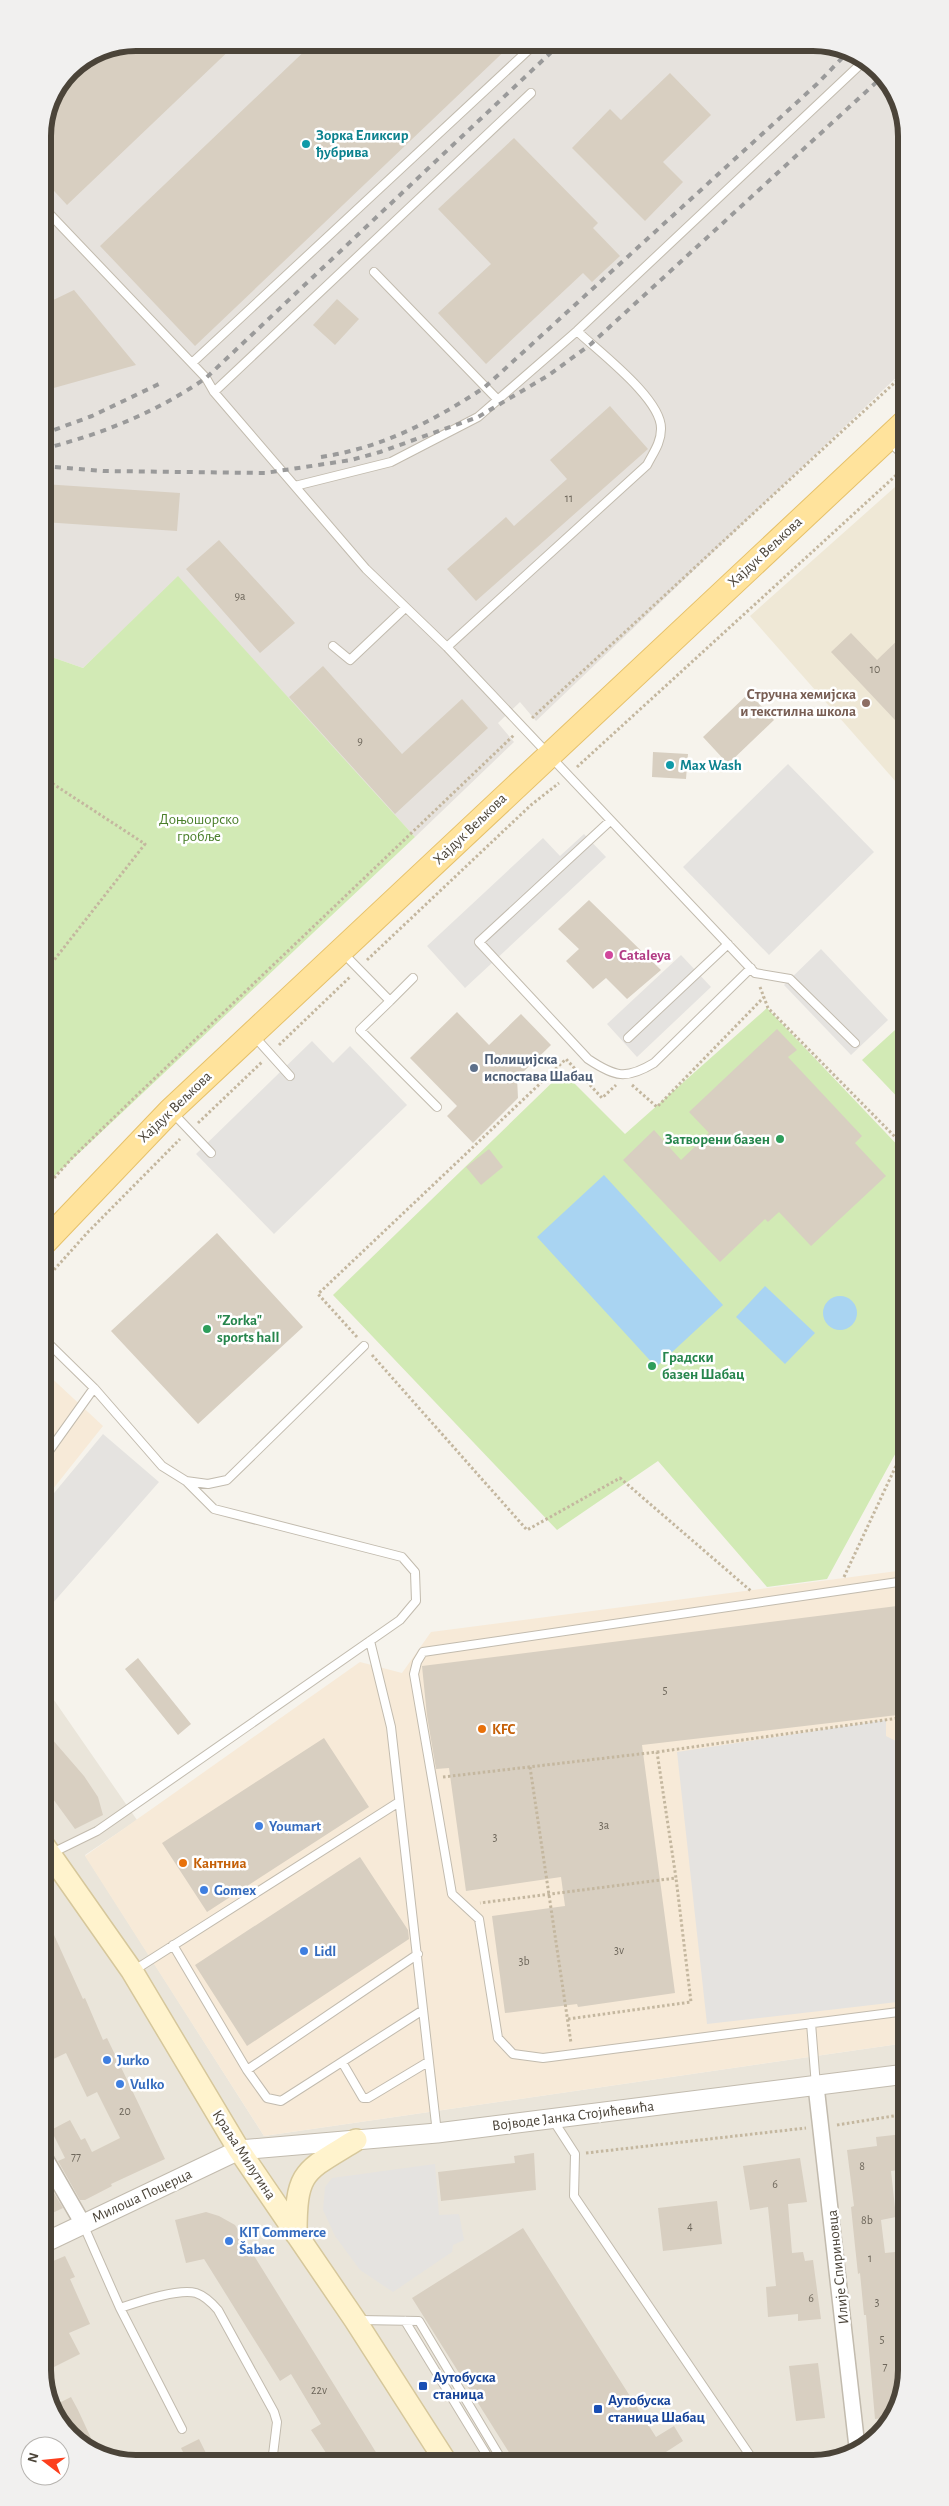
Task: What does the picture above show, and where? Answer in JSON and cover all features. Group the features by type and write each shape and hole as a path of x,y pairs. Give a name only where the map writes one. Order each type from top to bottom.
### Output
{"main road":[{"name":"Хајдук Вељкова","path":"51,1236 170,1111 342,952 895,431"},
{"name":"Краља Милутина","path":"51,1855 132,1971 239,2150 356,2320 437,2455"},
{"path":"296,2234 296,2202 302,2179 312,2167 356,2140"}],"street":[{"name":"Војводе Јанка Стојићевића","path":"239,2150 437,2133 898,2075"},
{"name":"Илије Спириновца","path":"816,2086 856,2442"},
{"name":"Милоша Поцерца","path":"51,2240 239,2150"},
{"path":"51,2167 83,2224"}],"lane":[{"path":"192,363 527,51"},
{"path":"295,486 391,462 478,417 577,331 860,66"},
{"path":"214,392 531,93"},
{"path":"51,215 206,378 214,392 366,569 447,647 753,971 790,979 855,1043"},
{"path":"374,272 498,400"},
{"path":"447,647 647,464 660,442 661,427 649,397 577,331"},
{"path":"333,646 350,660 405,608"},
{"path":"610,821 479,942 588,1059 604,1070 616,1073 637,1073 654,1063 753,971"},
{"path":"628,1038 728,944"},
{"path":"342,952 390,1001"},
{"path":"413,978 360,1030 437,1108"},
{"path":"252,1034 290,1076"},
{"path":"170,1111 211,1153"},
{"path":"51,1346 94,1388 162,1466 186,1481 214,1509 402,1557 415,1572 416,1601 400,1620 97,1831 51,1850"},
{"path":"186,1481 208,1484 227,1480 364,1346"},
{"path":"51,1448 94,1388"},
{"path":"898,1582 423,1652 417,1662 414,1674 452,1894 479,1919 498,2038 513,2054 543,2058 898,2012"},
{"path":"370,1640 391,1727 437,2133"},
{"path":"132,1971 399,1802"},
{"path":"173,1945 247,2070 267,2098 281,2101 423,2010"},
{"path":"247,2070 418,1954"},
{"path":"811,2023 816,2086"},
{"path":"342,2062 363,2098 368,2098 428,2062"},
{"path":"552,2118 575,2154 574,2196 748,2455"},
{"path":"83,2224 120,2308 182,2429"},
{"path":"120,2308 185,2292 197,2294 209,2300 218,2310 274,2412 277,2422 273,2455"},
{"path":"356,2320 419,2321 499,2455"},
{"path":"405,2321 486,2455"}],"path":[{"path":"51,1181 135,1096 522,727 898,380"},
{"path":"51,1274 88,1232 190,1130 358,968 531,805 568,776 898,474"},
{"path":"51,783 145,844 51,964"},
{"path":"753,971 768,1008 898,1140"},
{"path":"630,1084 657,1107 764,997"},
{"path":"617,1085 602,1098 566,1059 318,1294 527,1530 620,1478 756,1596"},
{"path":"842,1580 898,1461"},
{"path":"432,1779 657,1752 898,1718"},
{"path":"568,2019 691,2002 676,1878 657,1752"},
{"path":"530,1767 573,2054"},
{"path":"464,1906 676,1878"},
{"path":"575,2154 822,2127 898,2115"}],"shaded area":[{"path":"136,51 819,51 840,56 855,63 877,80 889,98 895,114 898,136 898,376 536,721 520,702 498,723 514,742 415,837 178,577 83,668 51,657 51,130 58,104 66,89 76,76 89,66 119,53"},
{"name":"Стручна хемијска и текстилна школа","path":"898,484 898,784 750,616"},
{"path":"788,764 874,852 769,955 683,867"},
{"path":"584,834 606,857 465,988 427,946 543,838 560,856"},
{"path":"821,949 888,1020 851,1055 784,985"},
{"path":"681,955 711,987 637,1057 607,1024"},
{"path":"312,1041 333,1063 350,1046 407,1105 274,1234 196,1154"},
{"path":"51,1378 103,1426 51,1491"},
{"path":"103,1434 159,1482 51,1605 51,1497"},
{"path":"898,1571 898,2044 264,2136 85,1856 360,1662 402,1673 431,1632"},
{"path":"51,1696 137,1820 85,1855 264,2136 898,2044 898,2370 897,2381 889,2408 869,2434 851,2446 835,2452 813,2455 130,2455 114,2452 84,2437 72,2426 60,2408 54,2392 51,2370"},
{"path":"886,1720 886,1736 898,1742 898,2002 707,2024 677,1752"},
{"path":"435,2164 439,2215 459,2214 464,2240 453,2245 452,2252 393,2292 360,2270 335,2236 323,2210 325,2187 332,2178"}],"green space":[{"name":"Доњошорско гробље","path":"178,576 415,837 51,1179 51,657 83,668"},
{"name":"Градски базен Шабац","path":"767,1008 898,1146 898,1449 827,1579 767,1587 658,1461 557,1530 333,1295 563,1072 625,1134"},
{"path":"895,1030 898,1033 898,1098 862,1060"}],"water":[{"path":"604,1175 723,1305 656,1367 537,1237"},
{"path":"765,1286 815,1333 785,1364 736,1317"},
{"path":"840,1296 847,1297 852,1301 856,1306 856,1320 852,1325 847,1329 840,1330 833,1329 828,1325 824,1320 823,1313 824,1306 828,1301 833,1297"}],"building":[{"path":"136,51 229,51 67,205 51,188 51,130 58,104 76,76 89,66 119,53"},
{"name":"Зорка Еликсир ђубрива","path":"305,51 505,51 195,346 100,246"},
{"path":"670,73 711,115 663,162 683,182 645,221 572,148 610,109 621,120"},
{"path":"514,138 598,223 593,228 620,256 592,282 583,273 486,364 438,313 491,264 438,209"},
{"path":"74,290 136,365 51,389 51,301"},
{"path":"337,299 359,319 335,345 313,325"},
{"path":"610,406 648,449 476,601 447,569 506,517 514,526 567,479 550,460"},
{"path":"51,485 180,493 177,531 51,523"},
{"path":"219,540 295,623 260,653 186,569"},
{"path":"851,633 877,660 898,640 898,717 895,720 831,652"},
{"path":"323,666 402,754 462,699 488,728 395,814 289,697"},
{"path":"749,693 774,720 728,764 703,737"},
{"name":"Max Wash","path":"653,752 688,754 686,779 652,777"},
{"name":"Cataleya","path":"589,900 661,970 627,999 606,978 593,989 566,961 579,949 558,929"},
{"name":"Полицијска испостава Шабац","path":"457,1012 489,1045 521,1014 551,1045 517,1078 518,1098 473,1143 447,1116 457,1106 410,1058"},
{"name":"Затворени базен","path":"777,1029 797,1050 788,1057 862,1136 855,1143 886,1176 811,1246 779,1212 768,1222 765,1219 720,1262 623,1160 654,1130 681,1160 709,1133 689,1112"},
{"path":"489,1149 503,1167 481,1185 466,1167"},
{"name":"\"Zorka\" sports hall","path":"217,1233 303,1327 198,1424 111,1331"},
{"path":"898,1606 898,1715 642,1745 675,1993 578,2007 577,2004 505,2013 492,1916 565,1906 561,1877 466,1891 449,1768 436,1769 427,1716 422,1666"},
{"path":"138,1658 191,1724 178,1735 125,1669"},
{"path":"51,1738 84,1776 98,1797 103,1815 75,1829 51,1796"},
{"path":"324,1738 369,1807 207,1912 162,1843"},
{"name":"Lidl","path":"360,1857 408,1930 409,1939 247,2046 195,1965"},
{"path":"51,1928 103,2040 107,2038 165,2159 111,2184 112,2186 85,2200 80,2200 58,2161 65,2158 51,2130 70,2120 81,2140 85,2138 92,2152 120,2138 97,2092 87,2097 66,2053 51,2060"},
{"path":"898,2135 898,2170 891,2171 896,2217 881,2220 885,2253 898,2252 898,2370 897,2381 889,2408 883,2418 875,2419 866,2315 864,2315 855,2246 851,2207 854,2206 847,2150 877,2146 876,2137"},
{"path":"534,2153 536,2190 441,2201 438,2172 515,2163 514,2156"},
{"path":"800,2158 807,2202 788,2204 792,2253 803,2252 805,2261 813,2260 821,2319 798,2321 798,2314 768,2317 766,2287 776,2286 768,2207 750,2210 743,2166"},
{"path":"51,2188 63,2208 51,2214"},
{"path":"717,2201 722,2244 663,2251 658,2208"},
{"path":"206,2212 219,2216 235,2225 378,2455 327,2455 311,2430 321,2424 291,2374 280,2381 204,2259 186,2263 175,2220"},
{"path":"523,2228 656,2437 674,2426 683,2441 661,2455 511,2455 412,2298"},
{"path":"65,2256 75,2277 70,2279 90,2324 69,2333 80,2354 51,2368 51,2262"},
{"path":"818,2363 825,2418 796,2421 789,2366"},
{"path":"71,2397 93,2442 72,2426 58,2403"},
{"path":"199,2439 206,2453 202,2455 184,2455 181,2448"}],"railway":[{"path":"51,447 128,421 167,402 206,378 553,51"},
{"path":"321,457 343,453 386,440 427,422 485,387 817,84 843,57"},
{"path":"51,467 103,471 265,473 351,460 380,452 478,417 549,375 591,344 878,81"},
{"path":"51,431 92,416 161,383"}],"place":[{"name":"Зорка Еликсир ђубрива","path":"306,144"},
{"name":"Стручна хемијска и текстилна школа","path":"866,703"},
{"name":"Max Wash","path":"670,765"},
{"name":"Cataleya","path":"609,955"},
{"name":"Полицијска испостава Шабац","path":"474,1068"},
{"name":"Затворени базен","path":"780,1139"},
{"name":"\"Zorka\" sports hall","path":"207,1329"},
{"name":"Градски базен Шабац","path":"652,1366"},
{"name":"KFC","path":"482,1729"},
{"name":"Youmart","path":"259,1826"},
{"name":"Кантниа","path":"183,1863"},
{"name":"Gomex","path":"204,1890"},
{"name":"Lidl","path":"304,1951"},
{"name":"Jurko","path":"107,2060"},
{"name":"Vulko","path":"120,2084"},
{"name":"KIT Commerce Šabac","path":"229,2241"},
{"name":"Аутобуска станица","path":"423,2386"},
{"name":"Аутобуска станица Шабац","path":"598,2409"}]}
